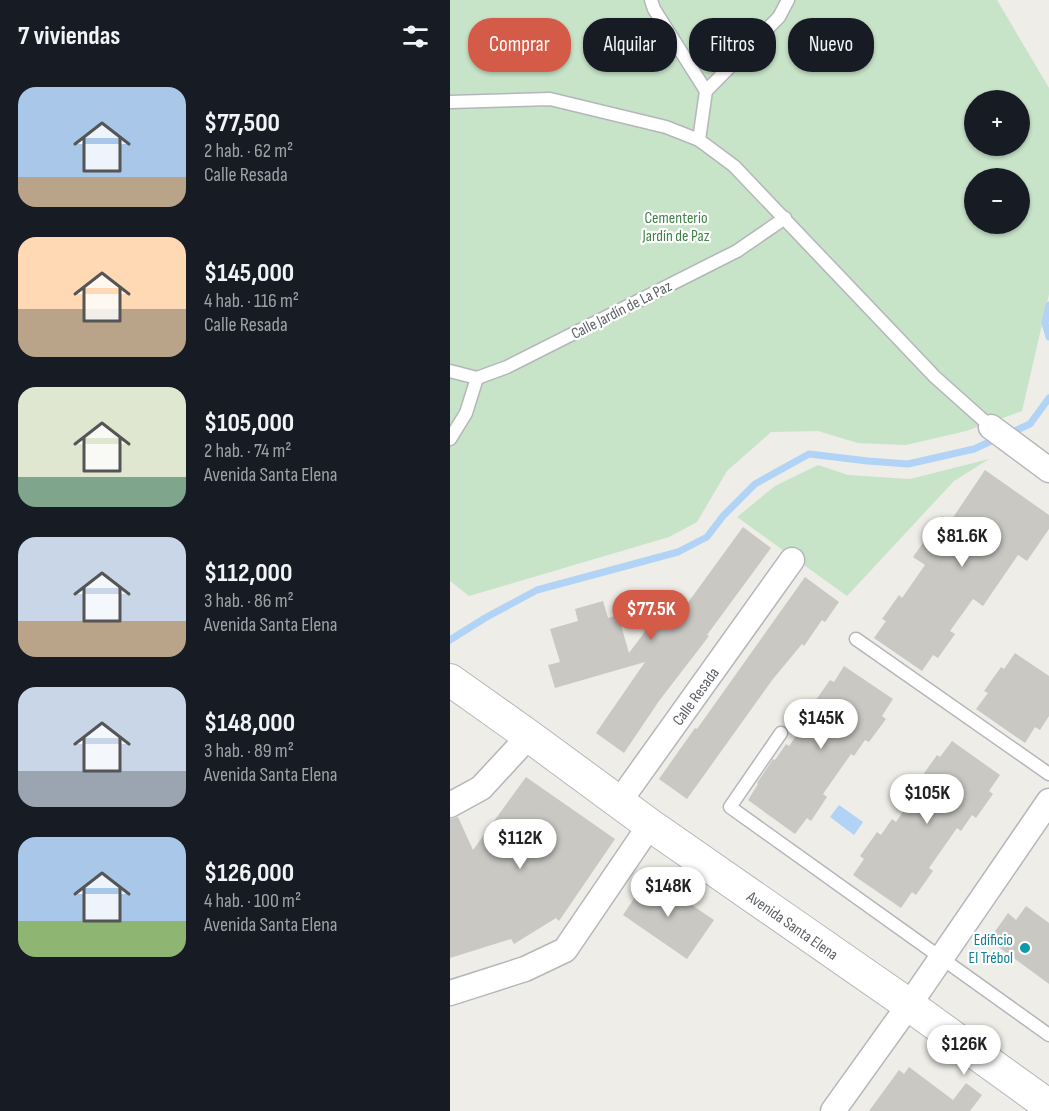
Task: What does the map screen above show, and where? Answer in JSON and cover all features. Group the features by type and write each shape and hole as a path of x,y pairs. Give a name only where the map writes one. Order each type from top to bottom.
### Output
{"street":[{"path":"991,427 1049,470"},
{"name":"Calle Resada","path":"619,802 792,560"},
{"name":"Avenida Santa Elena","path":"450,680 650,825 909,1005 1049,1106"},
{"path":"450,805 481,788 529,736"},
{"path":"833,1111 1049,801"},
{"path":"450,993 525,969 565,950 650,825"}],"lane":[{"path":"651,0 654,9 706,90"},
{"path":"699,140 706,90 779,17 788,0"},
{"path":"450,102 550,99 666,127 699,140 735,166 935,377 991,427"},
{"name":"Calle Jardín de La Paz","path":"477,378 507,367 737,251 785,218"},
{"path":"450,371 477,378 466,413 450,440"},
{"path":"856,639 1049,774"},
{"path":"781,733 730,807 1049,1035"}],"green space":[{"name":"Cementerio Jardín de Paz","path":"450,0 997,0 1049,88 1049,294 1022,411 966,431 906,445 858,443 818,431 771,432 727,471 697,522 669,537 469,596 450,581"},
{"path":"989,459 954,481 847,596 737,517 775,486 818,465 848,475 910,479"}],"water":[{"path":"839,805 863,822 854,835 830,817"}],"building":[{"path":"985,470 1049,515 1049,529 1027,561 1018,555 983,606 973,599 950,631 955,634 938,658 933,655 922,671 874,638 886,621 882,619 899,595 902,598 925,565 913,557 942,516 950,522"},
{"path":"743,527 771,548 707,635 709,636 659,701 624,753 596,733 645,662 555,688 548,665 560,662 550,629 578,621 575,609 603,601 608,618 618,615 629,653 670,598 684,608"},
{"path":"805,577 839,602 825,622 822,620 804,646 802,644 773,679 687,799 659,779"},
{"path":"1015,653 1049,676 1049,716 1040,730 1035,727 1025,743 976,709 988,693 984,691 1001,667 1004,669"},
{"path":"844,666 893,699 882,716 886,719 869,742 865,740 854,756 851,754 823,794 827,797 811,821 807,818 795,834 748,800 773,759 775,760 786,744 789,746 817,706 813,704 830,680 834,682"},
{"path":"952,741 1000,775 989,791 993,794 976,818 972,815 961,831 957,828 929,868 933,871 916,895 912,892 901,908 853,875 864,859 860,856 877,832 881,835 892,819 896,822 924,781 920,779 937,755 940,757"},
{"path":"526,777 615,839 559,921 556,918 514,944 511,939 450,958 450,819 458,817 473,850"},
{"path":"649,876 714,920 687,959 623,915"},
{"name":"Edificio El Trébol","path":"1026,906 1049,923 1049,984 989,940 1008,913 1016,920"},
{"path":"909,1067 953,1100 966,1083 982,1095 970,1111 869,1111 899,1070 904,1074"}],"waterway":[{"path":"1049,305 1045,323 1049,337"},
{"path":"1008,434 1030,424 1049,398"},
{"path":"450,640 537,590 678,552 707,537 723,516 755,484 809,454 908,464 974,449 998,438"}],"place":[{"name":"Edificio El Trébol","path":"1025,948"}]}
